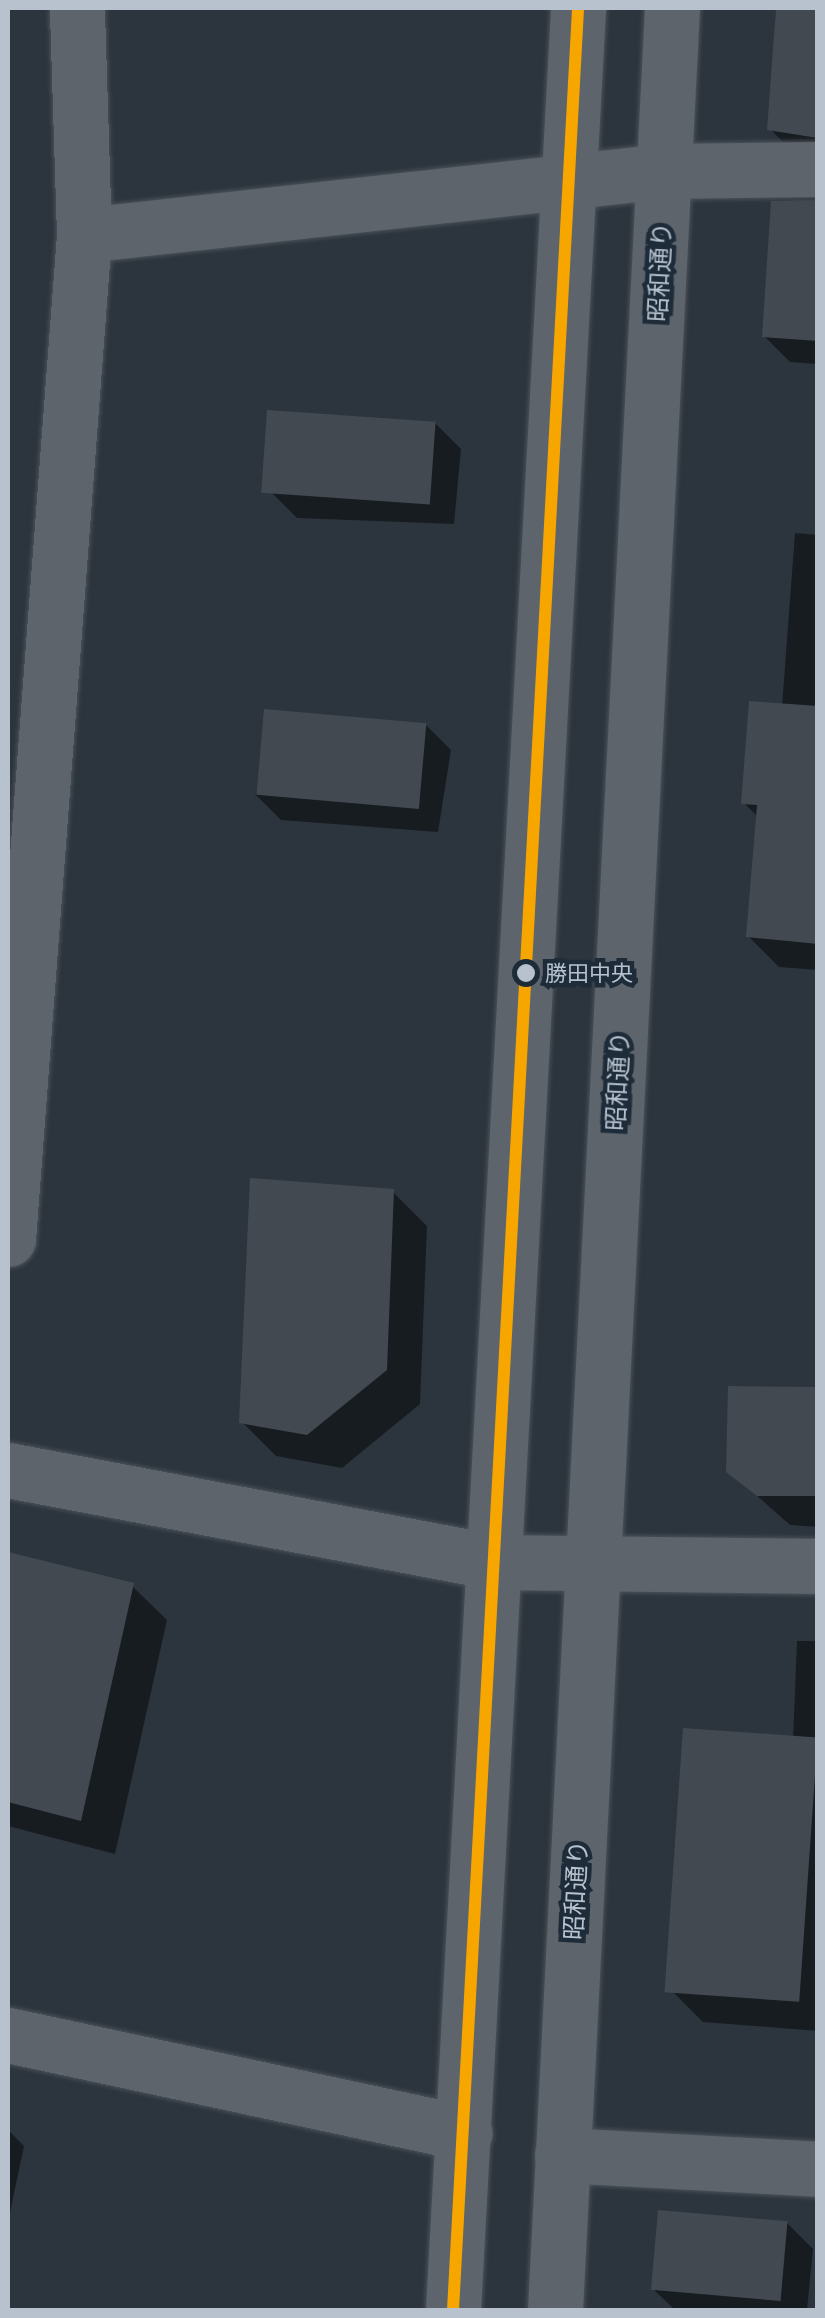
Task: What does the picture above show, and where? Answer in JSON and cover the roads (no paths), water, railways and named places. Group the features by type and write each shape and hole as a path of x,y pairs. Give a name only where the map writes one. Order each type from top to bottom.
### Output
{"street":[{"path":"8,1240 27,724 84,235 77,8"},
{"path":"453,2310 497,1562 578,8"},
{"name":"昭和通り","path":"555,2310 672,8"},
{"path":"84,235 664,171 818,169"},
{"path":"8,1470 497,1562 592,1568 818,1566"},
{"path":"8,2036 465,2133"},
{"path":"562,2155 818,2169"}],"place":[{"name":"勝田中央","path":"526,973"}]}
